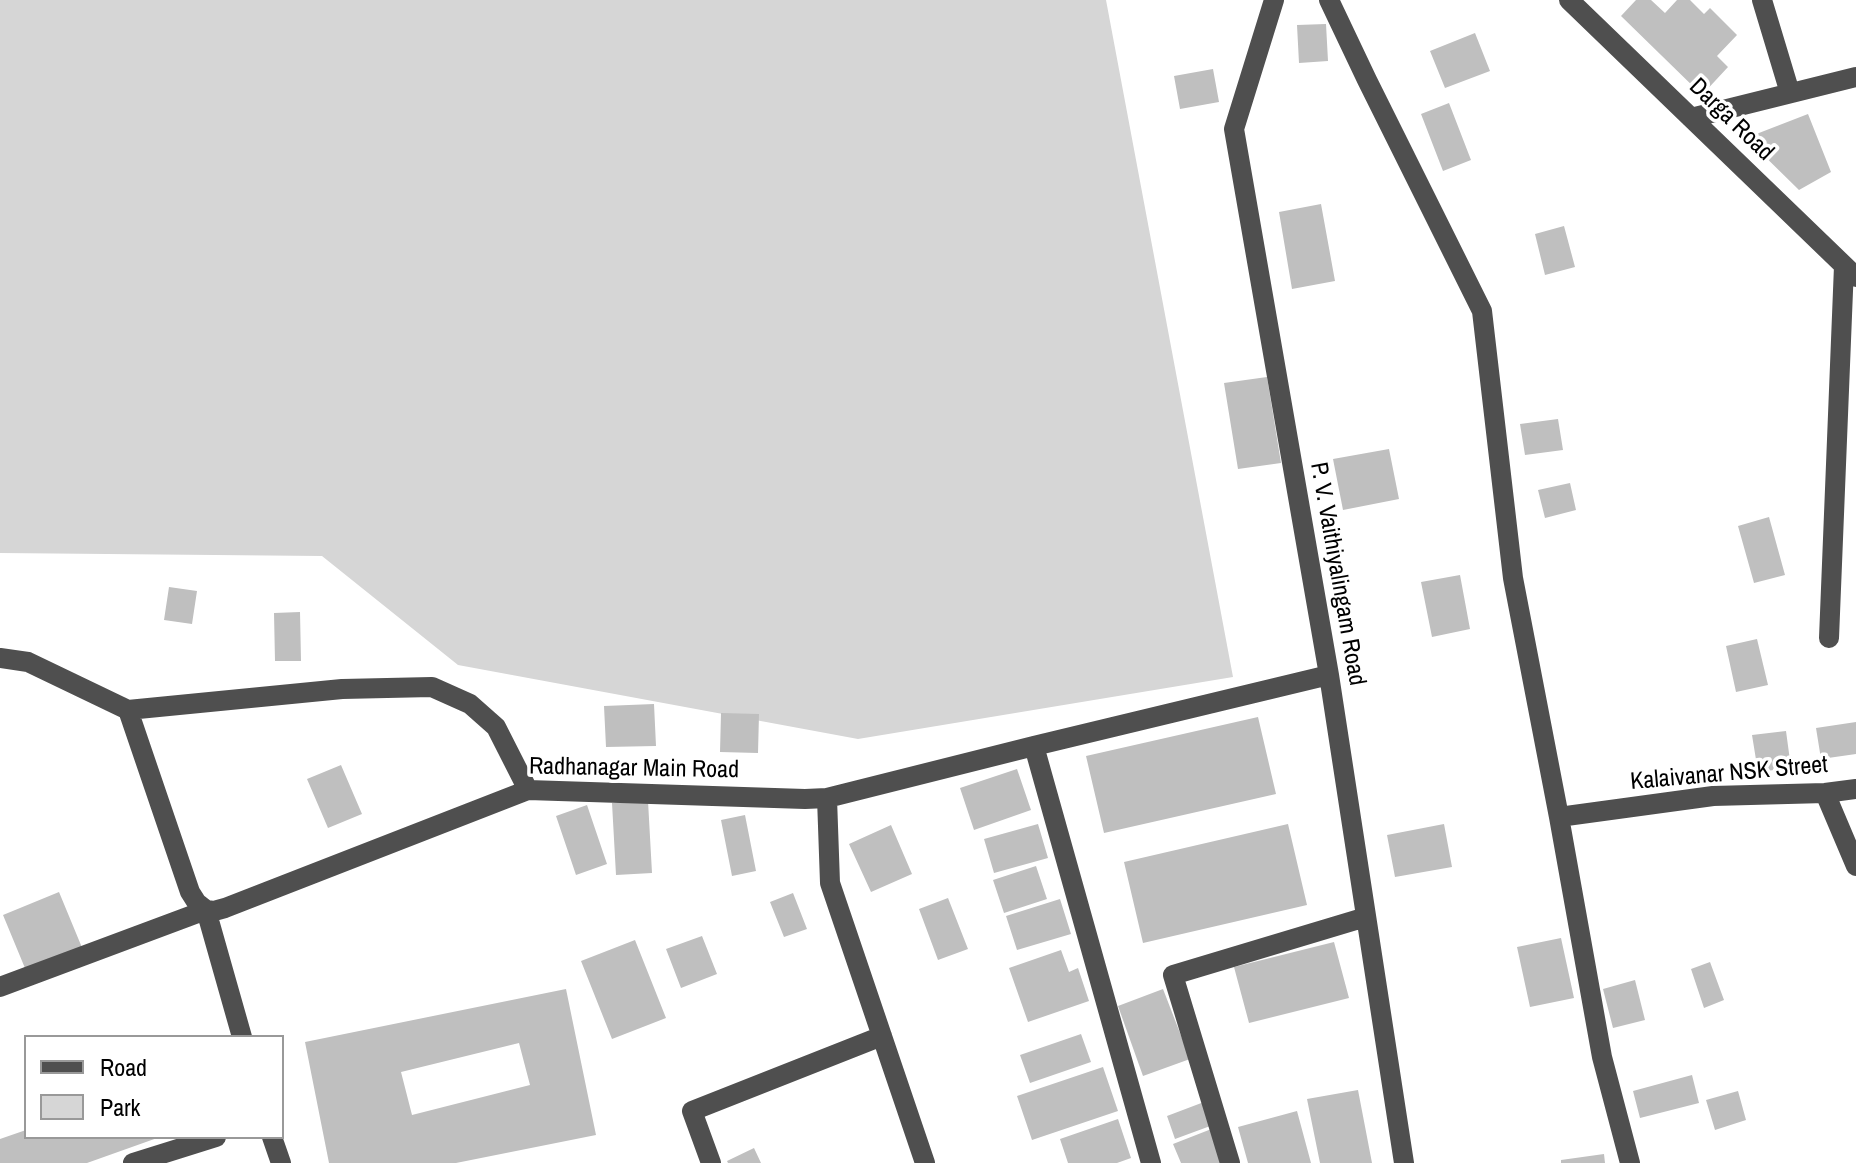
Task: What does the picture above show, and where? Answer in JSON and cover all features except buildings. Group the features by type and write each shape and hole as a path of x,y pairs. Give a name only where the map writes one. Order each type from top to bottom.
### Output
{"street":[{"name":"P. V. Vaithiyalingam Road","path":"1274,0 1234,129 1329,675 1404,1163"},
{"path":"1329,0 1482,311 1513,578 1602,1057 1630,1163"},
{"name":"Darga Road","path":"1569,0 1850,271"},
{"path":"1762,0 1790,93"},
{"path":"1691,118 1856,77"},
{"path":"1829,638 1850,271"},
{"path":"0,658 28,662 128,710 342,689 432,687 470,704 496,727 528,790"},
{"name":"Radhanagar Main Road","path":"0,987 206,910 225,908 528,790 827,798 1329,675"},
{"path":"128,710 190,892 206,910 241,1035"},
{"path":"1034,746 1151,1163"},
{"name":"Kalaivanar NSK Street","path":"1559,817 1713,796 1825,793 1856,789"},
{"path":"1825,793 1856,866"},
{"path":"827,798 830,883 925,1163"},
{"path":"1230,1163 1173,975 1366,917"},
{"path":"711,1163 692,1111 882,1036"},
{"path":"133,1163 210,1139"},
{"path":"273,1139 281,1163"}],"green space":[{"path":"0,0 1106,0 1233,677 858,739 458,665 322,556 0,553"}]}
